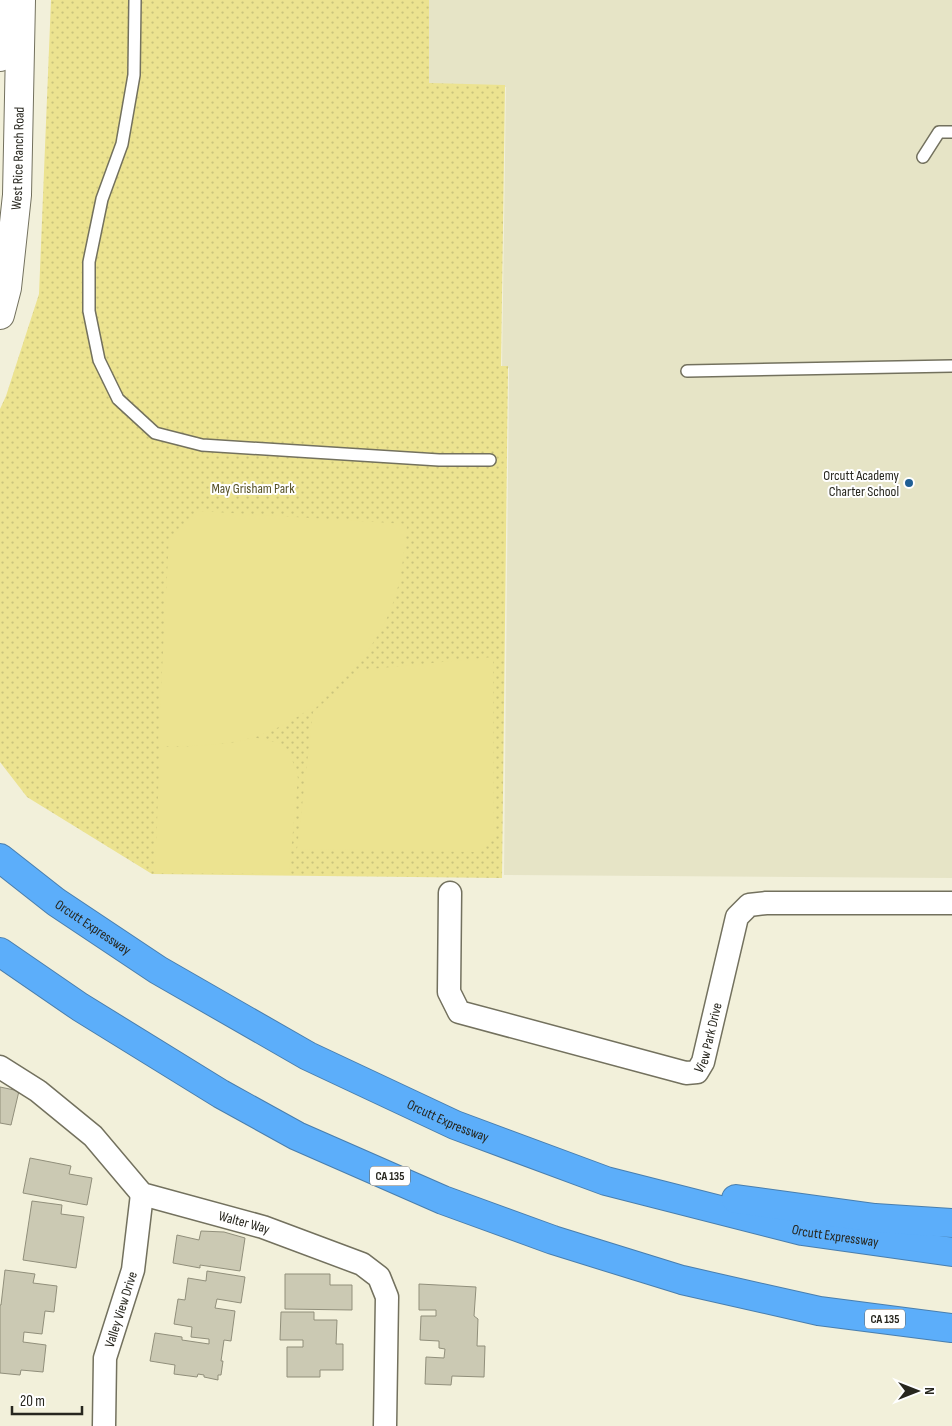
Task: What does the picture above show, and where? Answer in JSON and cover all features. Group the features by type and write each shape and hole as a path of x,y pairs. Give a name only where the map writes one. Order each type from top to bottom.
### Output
{"highway":[{"name":"Orcutt Expressway","path":"0,858 56,902 158,970 308,1056 455,1125 606,1181 802,1231 952,1252"},
{"name":"CA 135","path":"0,952 80,1007 221,1094 297,1136 443,1200 553,1240 682,1280 819,1311 952,1328"},
{"path":"606,1181 875,1218 952,1223"},
{"path":"819,1311 952,1343"}],"main road":[{"path":"0,57 1,0"},
{"name":"West Rice Ranch Road","path":"0,315 7,288 17,195 21,0"}],"street":[{"name":"View Park Drive","path":"450,893 449,992 458,1012 686,1073 696,1072 703,1062 736,917 748,905 766,903 952,903"},
{"path":"0,1067 38,1092 93,1136 142,1194"},
{"name":"Valley View Drive","path":"104,1426 104,1358 133,1270 142,1194"},
{"name":"Walter Way","path":"142,1194 263,1227 362,1264 379,1277 387,1298 385,1426"}],"lane":[{"path":"135,0 134,75 122,144 102,199 89,262 90,319 100,360 118,399 155,433 202,445 439,460 490,460"},
{"path":"923,157 939,132 952,132"},
{"path":"687,370 952,366"}],"shaded area":[{"path":"429,0 952,0 952,878 504,875 509,368 502,368 506,87 429,84"}],"green space":[{"name":"May Grisham Park","path":"51,0 429,0 429,83 505,85 501,366 508,366 502,878 152,874 27,797 0,762 0,409 6,396 39,294"},
{"path":"198,511 407,524 402,566 392,606 381,629 367,651 331,692 309,709 286,723 262,734 238,741 208,745 158,746 169,539"},
{"path":"493,657 494,836 480,852 297,849 313,712 361,670"},
{"path":"257,738 282,744 290,753 298,778 289,874 155,873 160,747 209,745"}],"building":[{"path":"0,1087 19,1091 11,1125 0,1123"},
{"path":"30,1158 71,1166 69,1174 92,1178 87,1205 23,1193"},
{"path":"32,1201 62,1205 61,1214 84,1217 76,1268 23,1260"},
{"path":"201,1231 224,1232 245,1238 240,1271 200,1265 200,1268 173,1263 177,1235 199,1240"},
{"path":"5,1270 35,1274 33,1283 57,1286 54,1312 45,1311 42,1334 24,1332 23,1342 46,1345 43,1372 21,1370 20,1375 0,1373 0,1305"},
{"path":"207,1271 245,1277 241,1303 217,1299 215,1308 235,1311 231,1341 224,1340 221,1375 218,1375 218,1380 198,1374 197,1377 174,1374 175,1365 150,1361 155,1333 209,1344 209,1339 191,1337 192,1327 174,1324 178,1299 185,1300 188,1278 206,1281"},
{"path":"285,1274 330,1274 330,1285 352,1285 352,1310 285,1309"},
{"path":"419,1284 476,1287 474,1316 478,1319 477,1346 485,1346 484,1377 452,1376 451,1385 425,1384 426,1357 444,1358 445,1349 439,1348 439,1341 420,1340 421,1316 436,1316 436,1310 419,1310"},
{"path":"281,1312 314,1312 314,1320 337,1320 336,1344 343,1344 343,1370 320,1370 320,1377 287,1377 287,1347 303,1347 303,1340 280,1340"}],"place":[{"name":"Orcutt Academy Charter School","path":"909,483"}]}
